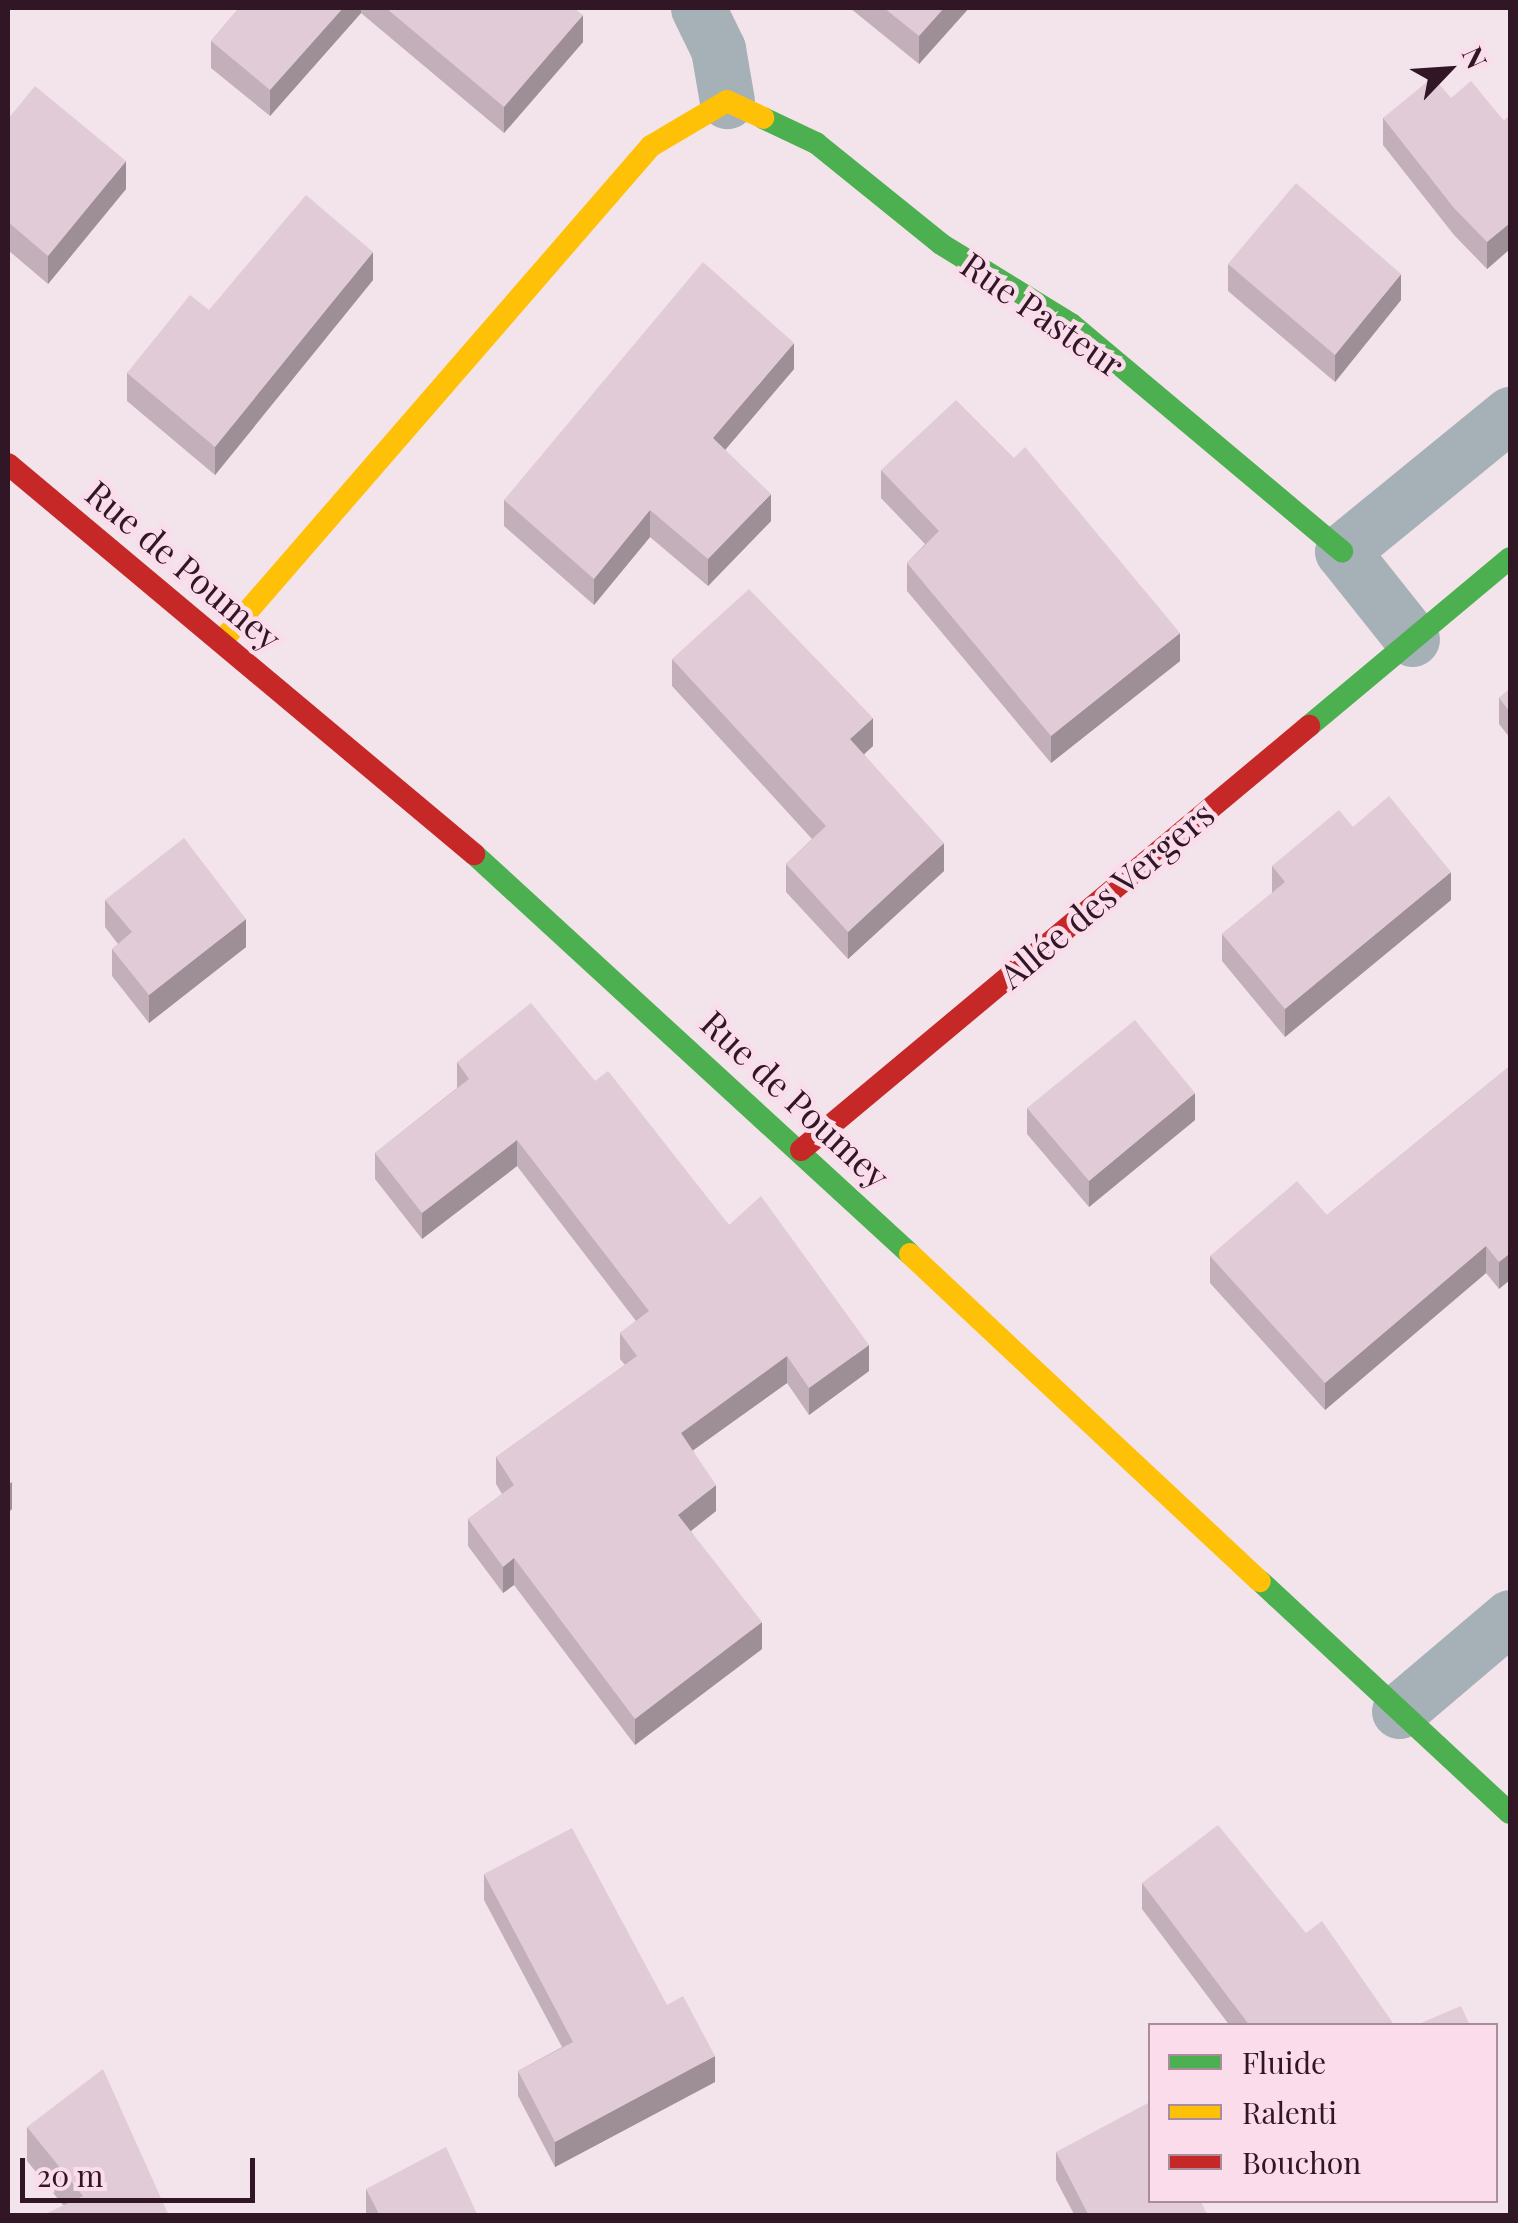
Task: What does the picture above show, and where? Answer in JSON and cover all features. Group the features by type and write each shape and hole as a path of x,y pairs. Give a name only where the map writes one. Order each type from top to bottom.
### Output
{"street":[{"path":"221,642 650,146 728,100 718,49 698,8"},
{"name":"Rue Pasteur","path":"728,100 816,143 941,244 1071,324 1342,552"},
{"path":"1412,639 1342,552 1510,414"},
{"name":"Rue de Poumey","path":"8,464 528,898 1510,1813"},
{"name":"Allée des Vergers","path":"800,1150 1510,558"},
{"path":"1399,1711 1510,1617"}],"building":[{"path":"239,8 343,8 270,90 211,41"},
{"path":"386,8 574,8 583,15 504,107"},
{"path":"884,8 944,8 919,36"},
{"path":"1433,77 1451,98 1471,81 1504,121 1510,115 1510,223 1487,242 1454,208 1383,118"},
{"path":"35,86 126,161 48,256 8,222 8,119"},
{"path":"1296,183 1401,274 1335,355 1228,264"},
{"path":"306,195 373,252 215,447 127,373 190,295 209,310"},
{"path":"703,262 794,343 713,438 771,494 708,559 650,510 594,579 504,500"},
{"path":"956,400 1014,458 1025,447 1180,633 1051,736 907,563 939,531 881,470"},
{"path":"749,589 873,718 850,739 944,843 848,932 786,864 826,826 672,659"},
{"path":"1510,689 1510,712 1499,698"},
{"path":"1389,796 1451,872 1285,1009 1222,934 1285,882 1272,866 1339,810 1353,827"},
{"path":"184,838 246,919 149,995 112,949 132,932 105,900"},
{"path":"531,1003 595,1081 608,1071 729,1225 761,1196 869,1345 809,1388 787,1356 681,1433 716,1485 678,1515 762,1622 635,1719 514,1558 503,1567 468,1519 514,1485 496,1457 637,1356 620,1333 649,1311 517,1140 422,1213 375,1153 469,1079 457,1062"},
{"path":"1135,1020 1195,1093 1089,1181 1027,1108"},
{"path":"1510,1066 1510,1253 1499,1262 1486,1246 1325,1383 1210,1256 1297,1181 1327,1215"},
{"path":"1218,1825 1306,1933 1322,1921 1393,2023 1248,2023 1142,1883"},
{"path":"572,1828 667,2005 683,1996 715,2056 555,2142 518,2071 573,2042 484,1874"},
{"path":"1461,2006 1469,2023 1421,2023"},
{"path":"103,2069 169,2216 41,2216 83,2196 27,2127"},
{"path":"1148,2103 1148,2203 1202,2203 1208,2216 1089,2216 1056,2152"},
{"path":"446,2147 478,2216 380,2216 366,2189"}],"traffic: fast":[{"path":"763,118 816,143 941,244 1071,324 1342,551"},
{"path":"1309,726 1510,558"},
{"path":"474,854 910,1254"},
{"path":"1260,1581 1510,1813"}],"traffic: slow":[{"path":"221,642 651,146 727,101 763,118"},
{"path":"910,1254 1260,1581"}],"traffic: jam":[{"path":"8,464 474,854"},
{"path":"801,1150 1309,726"}]}
